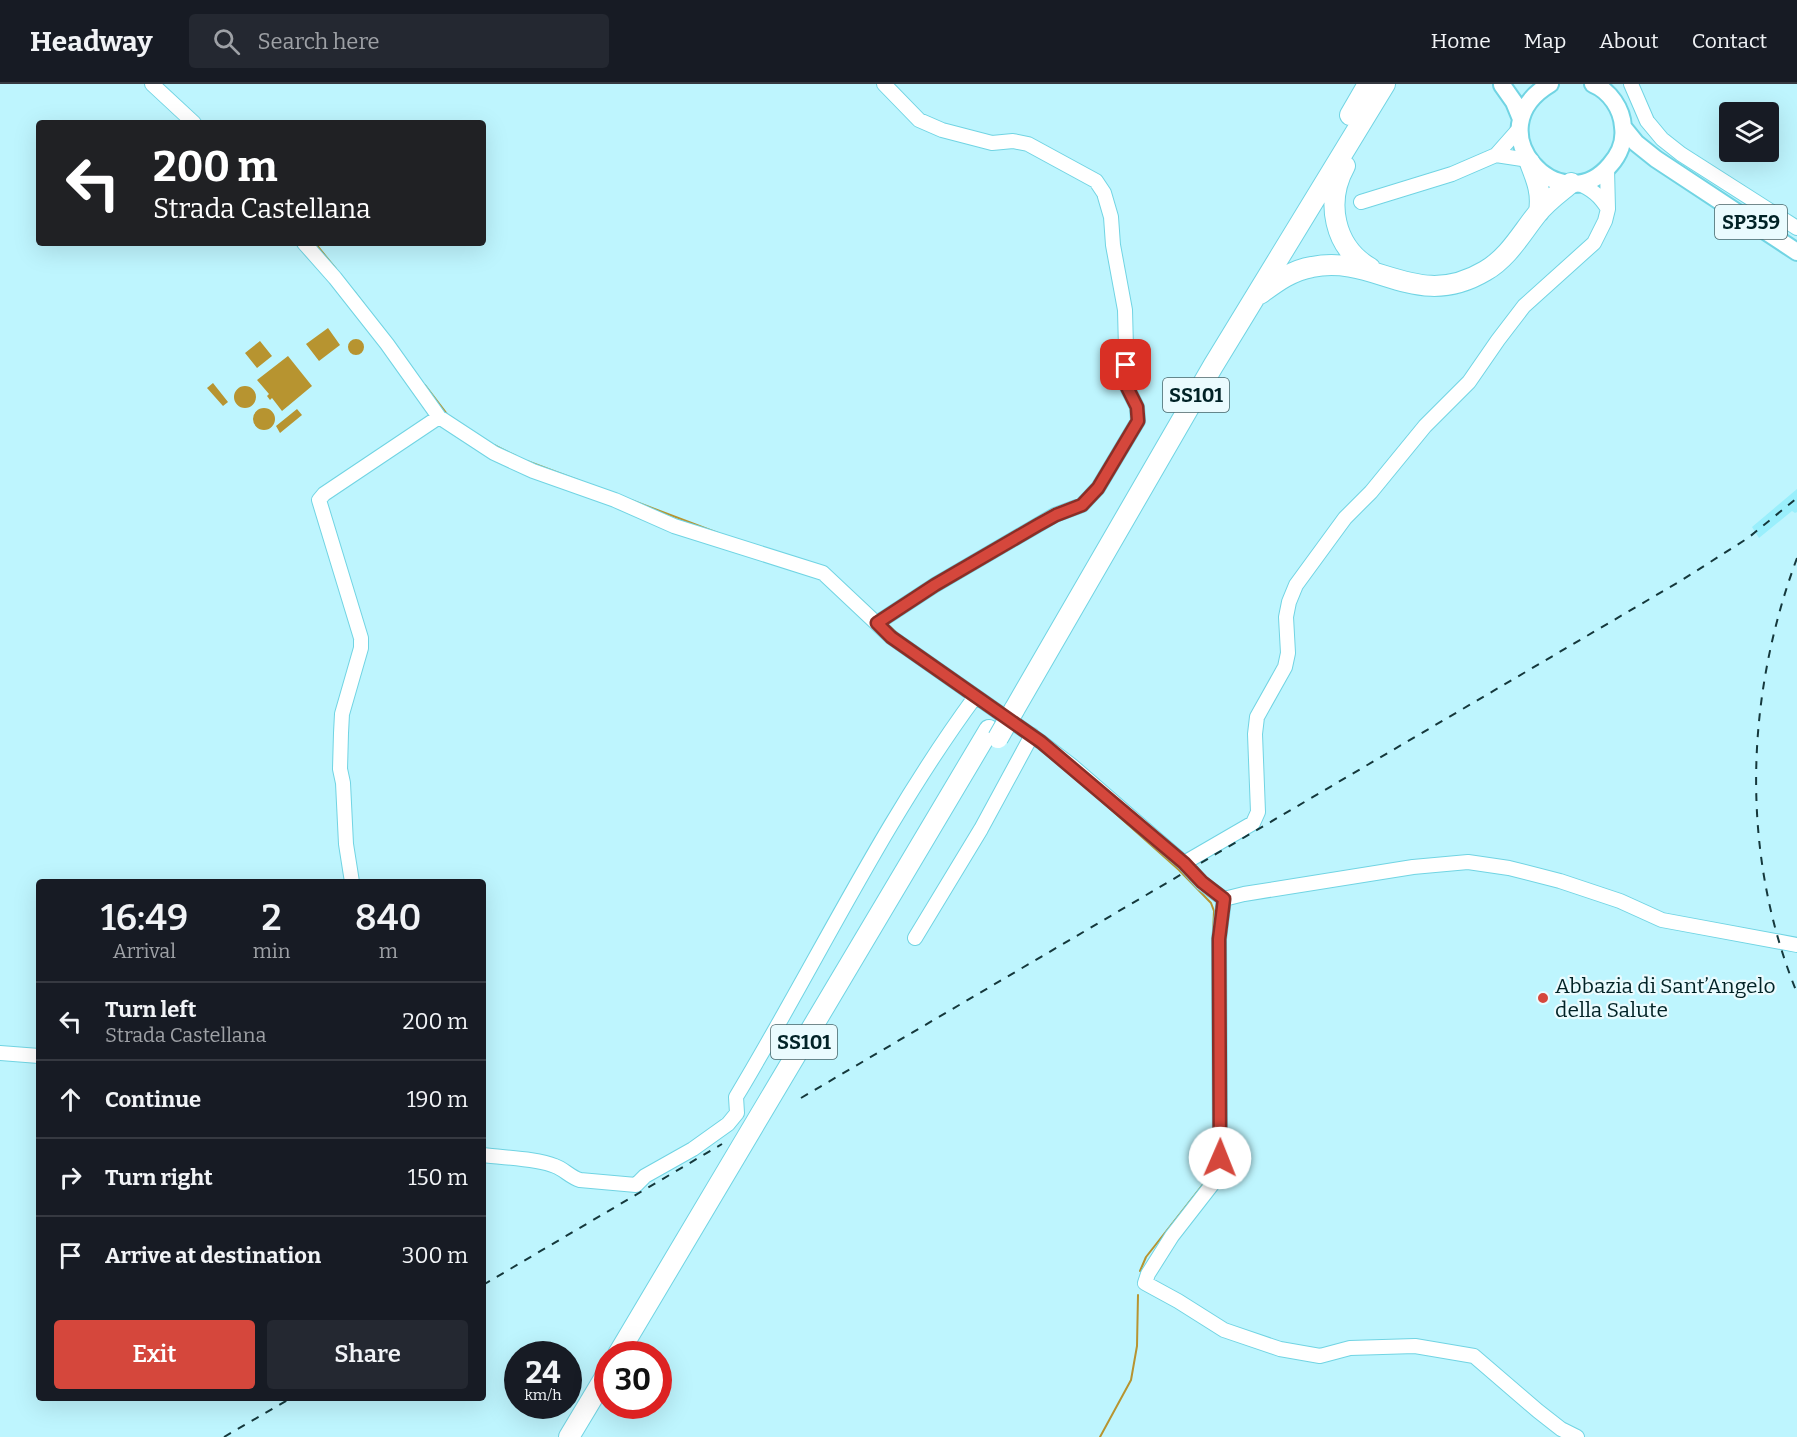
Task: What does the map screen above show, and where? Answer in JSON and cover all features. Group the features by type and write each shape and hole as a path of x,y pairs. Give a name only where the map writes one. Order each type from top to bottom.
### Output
{"highway":[{"name":"SS101","path":"1010,707 1260,264 1368,84"},
{"name":"SS101","path":"639,1341 1010,707 1385,84"},
{"path":"1369,109 1359,141 1339,176 1334,201 1336,225 1344,244 1359,262 1385,277"},
{"path":"1529,162 1540,187 1539,212"},
{"path":"1253,300 1289,275 1311,267 1334,264 1351,266 1385,277 1430,287 1454,284 1484,272 1504,258 1539,212 1574,183"},
{"name":"SS101","path":"626,1341 994,734"},
{"path":"569,1437 594,1395"},
{"path":"582,1437 594,1417"}],"main road":[{"path":"1593,84 1608,94 1621,115 1623,140 1619,153 1610,166"},
{"path":"1501,85 1517,91 1546,86"},
{"path":"1501,85 1514,102 1520,124 1523,150 1529,162 1553,180 1574,183 1590,180 1610,166 1632,156 1656,159"},
{"path":"1520,124 1527,105 1546,86"},
{"name":"SP359","path":"1623,127 1636,143 1656,159 1797,252"}],"street":[{"path":"152,84 191,120"},
{"path":"882,619 1056,515 1082,505 1098,488 1138,421 1137,407 1127,387 1125,310 1113,245 1111,217 1104,193 1096,181 1028,144 1013,141 992,143 942,130 919,120 884,84"},
{"path":"1631,84 1647,121 1662,139 1681,154 1797,228"},
{"path":"1361,202 1452,174 1496,154 1520,124"},
{"path":"1496,154 1529,162"},
{"path":"1184,863 1253,823 1258,812 1255,734 1257,717 1285,667 1288,653 1286,617 1289,602 1301,578 1345,518 1371,492 1425,426 1469,382 1524,306 1594,243 1608,209 1610,166"},
{"path":"1574,183 1590,188 1601,198 1608,209"},
{"path":"307,246 387,344 440,417 494,453 533,471 615,500 674,526 823,573 882,619 891,637 1032,735 1071,765 1224,899"},
{"path":"352,879 346,844 343,783 340,769 341,733 342,714 361,648 361,638 319,500 324,494 440,417"},
{"path":"486,1155 545,1163 556,1166 580,1180 636,1185 645,1176 693,1149 728,1124 737,1113 736,1097 833,925 908,798 975,697"},
{"path":"915,938 981,829 1032,735"},
{"path":"1224,899 1380,872 1468,862 1509,868 1560,881 1620,901 1662,920 1797,945"},
{"path":"1224,899 1219,939 1220,1158 1214,1182 1172,1236 1148,1274 1145,1284 1178,1301 1224,1330 1280,1349 1320,1356 1350,1348 1415,1346 1473,1356 1561,1429 1577,1437"},
{"path":"0,1053 36,1056"}],"shaded area":[{"path":"328,328 340,345 319,361 306,344"},
{"path":"353,339 359,339 364,347 362,353 353,355 348,350 348,344"},
{"path":"260,341 272,356 257,368 245,353"},
{"path":"288,356 312,386 282,411 272,398 270,400 267,396 269,394 257,380"},
{"path":"213,383 228,402 223,406 207,388"},
{"path":"245,386 253,389 256,397 253,405 245,408 237,405 234,397 237,389"},
{"path":"264,408 272,411 275,419 272,427 264,430 256,427 253,419 256,411"},
{"path":"297,409 302,415 280,433 276,426"},
{"path":"1797,489 1797,512 1792,511 1759,538 1752,527"}],"waterway":[{"path":"317,246 336,269"},
{"path":"353,290 364,304"},
{"path":"425,385 447,414"},
{"path":"494,445 516,456"},
{"path":"527,461 583,482"},
{"path":"631,500 718,533"},
{"path":"780,553 815,564"},
{"path":"833,574 875,613"},
{"path":"886,623 897,633"},
{"path":"1070,773 1179,870 1211,903 1214,911 1213,933"},
{"path":"1140,1271 1146,1257 1204,1183 1213,1157"},
{"path":"1100,1437 1131,1380 1137,1346 1138,1295"}],"railway":[{"path":"801,1098 1682,580 1748,538 1797,498"},
{"path":"1797,558 1780,611 1767,665 1759,720 1756,776 1758,831 1766,886 1779,940 1797,993"},
{"path":"486,1283 722,1144"},
{"path":"224,1437 286,1401"}],"place":[{"name":"Abbazia di Sant’Angelo della Salute","path":"1543,998"}],"route":[{"path":"1126,365 1127,387 1137,407 1138,421 1121,453 1098,488 1082,505 1038,525 935,585 877,623 891,637 1056,753 1224,899 1219,939 1220,1158"}]}
